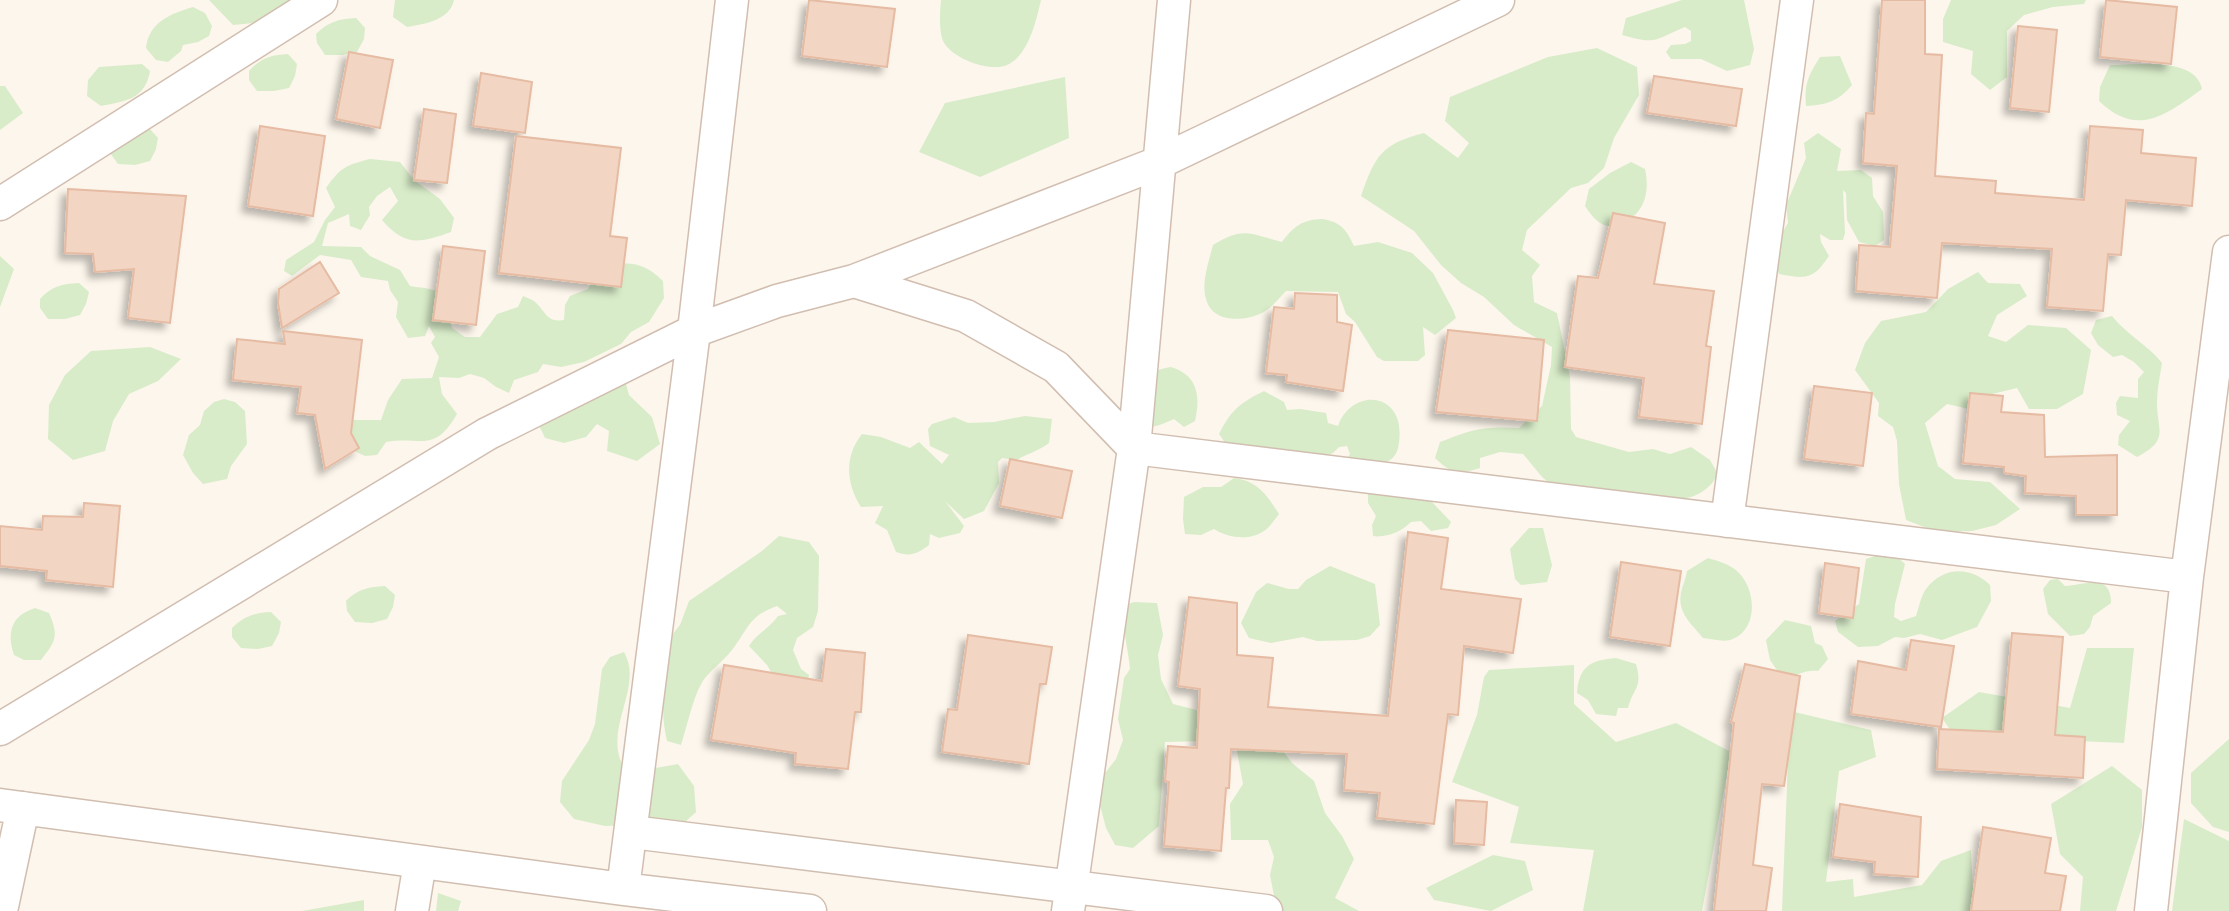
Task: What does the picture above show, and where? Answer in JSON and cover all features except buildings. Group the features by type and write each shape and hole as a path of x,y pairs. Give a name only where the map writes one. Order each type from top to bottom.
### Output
{"street":[{"path":"0,204 321,0"},
{"path":"623,889 694,331 732,0"},
{"path":"1071,899 1134,448 1174,0"},
{"path":"0,729 486,434 694,331 777,301 854,281 1158,163 1497,0"},
{"path":"1727,521 1797,0"},
{"path":"2151,911 2187,577 2217,437 2229,252"},
{"path":"854,281 965,316 1056,367 1134,448 2187,577"},
{"path":"1,911 12,806 623,889 810,911"},
{"path":"632,832 1071,899 1266,911"},
{"path":"412,911 420,862"}],"green space":[{"path":"209,0 313,0 274,21 233,25"},
{"path":"395,0 454,0 452,7 442,17 407,27 393,17"},
{"path":"941,0 1041,0 1034,27 1021,54 1007,65 990,67 970,62 945,45 940,29"},
{"path":"1682,0 1744,0 1754,49 1750,65 1727,71 1701,59 1671,59 1666,52 1671,45 1691,41 1691,31 1685,27 1655,40 1622,35 1626,18"},
{"path":"1951,0 2086,0 2084,4 2053,7 2024,15 2007,31 2007,77 1990,90 1971,74 1973,51 1943,42 1943,19"},
{"path":"193,7 205,13 212,26 209,36 183,45 181,51 168,62 156,60 146,48 151,32 162,20"},
{"path":"356,18 365,28 364,39 357,52 325,55 317,43 316,34 334,22"},
{"path":"1597,48 1637,67 1639,95 1614,138 1604,168 1588,183 1571,188 1527,230 1522,250 1540,265 1532,276 1534,302 1557,313 1570,377 1571,429 1576,437 1629,452 1653,449 1670,454 1691,447 1710,460 1718,474 1712,484 1695,496 1664,499 1642,493 1635,496 1595,493 1589,486 1564,488 1549,483 1523,454 1500,452 1480,458 1480,468 1466,472 1455,472 1435,458 1440,442 1461,434 1487,428 1519,428 1542,406 1552,347 1514,325 1484,297 1461,283 1441,265 1414,231 1361,196 1376,161 1389,147 1410,137 1424,133 1458,158 1469,143 1445,121 1450,97 1548,57"},
{"path":"288,54 297,64 289,88 257,91 249,80 249,71 267,58"},
{"path":"1840,56 1852,85 1832,101 1806,106 1808,80 1820,57"},
{"path":"142,64 150,71 148,80 144,88 133,97 101,106 87,96 88,80 99,67"},
{"path":"2149,64 2177,67 2189,71 2197,78 2202,89 2176,107 2151,119 2126,118 2099,101 2100,87 2110,65"},
{"path":"1065,77 1069,138 980,177 919,152 945,103"},
{"path":"0,86 5,86 23,113 0,130"},
{"path":"149,128 158,138 150,161 135,165 118,164 110,153 109,144"},
{"path":"1818,133 1841,149 1837,171 1861,170 1872,178 1873,196 1883,212 1884,240 1875,246 1859,242 1847,220 1846,193 1843,190 1843,240 1830,240 1820,234 1821,242 1829,256 1818,270 1802,277 1779,274 1773,258 1776,243 1788,223 1786,205 1806,158 1804,143"},
{"path":"370,159 400,162 414,180 440,199 454,218 451,232 422,240 406,239 398,235 382,220 398,201 390,187 377,196 369,207 370,215 361,230 350,226 349,214 328,223 322,246 361,247 370,256 400,270 410,286 447,296 452,328 465,337 480,337 497,314 518,307 523,296 534,301 553,320 564,320 565,305 570,296 588,289 598,268 633,264 648,269 663,281 664,298 649,322 631,332 621,344 584,362 561,367 543,364 538,372 514,380 509,393 484,378 470,374 459,378 439,377 442,394 457,414 449,426 434,439 386,442 377,455 365,456 348,448 353,420 381,420 388,400 402,379 432,378 439,357 431,343 435,337 429,326 425,336 408,338 396,317 398,302 388,281 361,277 351,260 320,255 292,276 284,271 286,260 314,242 335,207 326,188 331,181 344,168"},
{"path":"1631,162 1645,169 1647,186 1644,201 1629,220 1616,226 1602,224 1585,206 1589,189 1610,173"},
{"path":"1322,219 1342,227 1354,246 1378,242 1412,253 1433,273 1456,318 1435,335 1423,327 1425,355 1418,361 1384,361 1377,357 1355,322 1346,314 1338,292 1286,291 1265,311 1238,319 1221,316 1209,307 1204,286 1213,245 1232,235 1247,233 1282,242 1299,225"},
{"path":"0,256 14,269 0,307"},
{"path":"1978,272 1988,283 2020,284 2027,296 1997,315 1988,336 2006,342 2028,325 2066,328 2091,350 2083,394 2057,409 2029,409 2017,388 1988,395 1973,410 1947,404 1925,423 1938,466 1955,479 1990,482 2020,509 1996,525 1972,531 1937,532 1906,520 1893,427 1878,416 1879,403 1855,370 1865,343 1881,321 1926,312 1948,289"},
{"path":"79,283 89,292 80,315 65,319 48,319 40,308 40,299 58,286"},
{"path":"2112,316 2162,363 2157,397 2158,440 2137,457 2118,445 2119,435 2130,421 2117,415 2116,403 2120,396 2138,398 2138,379 2144,372 2122,355 2113,357 2098,345 2091,333 2096,320"},
{"path":"150,347 181,359 158,381 129,394 113,421 105,451 73,460 48,439 49,405 65,375 91,351"},
{"path":"1171,367 1187,375 1195,387 1195,421 1184,427 1174,419 1157,426 1142,427 1136,424 1126,413 1122,403 1126,396 1148,375"},
{"path":"624,376 629,395 652,417 660,444 637,461 607,451 609,431 597,424 586,437 564,443 545,438 536,419"},
{"path":"1264,391 1284,402 1287,410 1326,413 1328,423 1338,426 1345,413 1354,405 1365,400 1386,404 1394,412 1399,425 1397,452 1388,461 1375,464 1346,460 1350,454 1347,446 1339,447 1333,453 1316,460 1228,447 1219,434 1228,419 1242,404"},
{"path":"224,399 235,402 245,411 247,444 231,466 227,479 203,484 183,455 189,435 200,425 204,411 214,402"},
{"path":"1025,416 1052,419 1049,443 1017,460 1002,458 998,462 999,483 984,511 964,519 945,501 964,526 960,533 939,538 930,534 929,545 921,551 913,554 896,552 887,530 875,523 883,506 861,507 856,498 849,470 852,451 862,434 881,437 910,448 919,442 942,464 949,455 930,446 928,429 932,424 954,417 968,423 994,422"},
{"path":"1234,478 1256,486 1270,501 1279,514 1270,525 1258,534 1245,537 1226,535 1214,529 1201,535 1185,534 1184,497 1203,487 1221,487"},
{"path":"1368,487 1432,502 1451,522 1448,528 1431,531 1421,521 1411,522 1393,534 1373,536 1372,525 1376,516 1368,503"},
{"path":"1529,528 1543,528 1552,565 1547,582 1521,585 1515,579 1510,549"},
{"path":"779,536 809,542 819,556 818,611 813,627 797,638 793,650 801,669 809,675 807,686 777,682 767,665 749,646 778,616 787,614 777,606 756,618 732,650 705,678 694,701 681,745 667,741 663,711 666,679 660,674 663,646 680,625 689,601 762,551"},
{"path":"1891,551 1905,564 1894,617 1901,621 1916,616 1921,598 1933,581 1949,573 1966,572 1990,585 1991,601 1977,627 1942,640 1920,634 1895,637 1878,646 1858,647 1838,632 1835,621 1859,604 1866,559"},
{"path":"1708,558 1737,571 1744,579 1751,598 1752,609 1746,628 1730,640 1703,638 1686,618 1681,606 1681,593 1687,571"},
{"path":"1330,566 1375,584 1380,625 1370,636 1357,640 1317,641 1303,637 1271,643 1249,638 1241,623 1256,592 1267,583 1298,589 1306,580"},
{"path":"2058,579 2065,586 2096,582 2107,587 2110,593 2111,603 2093,616 2090,627 2084,634 2070,636 2048,614 2043,589 2050,580"},
{"path":"385,586 395,595 387,619 372,623 355,622 347,611 346,601 364,589"},
{"path":"1134,602 1157,603 1163,635 1158,655 1161,679 1173,704 1266,728 1292,763 1314,781 1325,813 1342,836 1354,859 1335,898 1359,911 1271,911 1276,906 1270,875 1274,857 1268,840 1231,840 1230,804 1243,784 1236,746 1209,741 1165,742 1159,826 1133,848 1115,845 1106,828 1095,786 1116,759 1123,740 1118,719 1124,678 1130,669 1125,614 1126,605"},
{"path":"35,608 49,613 54,627 54,638 41,660 24,660 14,655 11,632 21,615"},
{"path":"271,612 281,622 272,646 241,648 232,637 232,628 250,616"},
{"path":"1785,620 1811,626 1815,643 1822,646 1828,659 1818,671 1781,676 1770,660 1766,640"},
{"path":"2087,648 2134,648 2124,743 1985,737 1960,744 1942,718 1979,692 2070,708"},
{"path":"624,652 629,667 629,682 617,745 621,761 630,777 648,769 678,764 694,786 696,812 684,823 605,826 574,819 560,802 562,781 589,740 595,724 602,669 610,657"},
{"path":"1616,658 1636,664 1637,688 1628,708 1618,708 1616,716 1596,714 1588,700 1577,693 1580,676 1593,663"},
{"path":"1574,665 1574,704 1616,742 1676,723 1731,752 1702,911 1583,911 1594,850 1510,843 1519,807 1452,782 1477,715 1484,677 1489,670"},
{"path":"1790,711 1871,730 1876,757 1839,771 1826,882 1853,879 1854,897 1922,885 1941,861 1971,850 1974,911 1782,911"},
{"path":"2229,739 2229,832 2213,827 2191,803 2191,773"},
{"path":"2112,766 2142,790 2142,827 2116,911 2080,911 2083,877 2060,854 2051,804"},
{"path":"2184,819 2229,841 2229,911 2172,911"},
{"path":"1493,855 1525,861 1533,890 1491,911 1434,900 1426,888"},
{"path":"438,893 461,901 458,911 436,911"},
{"path":"364,900 364,911 302,911"}]}
